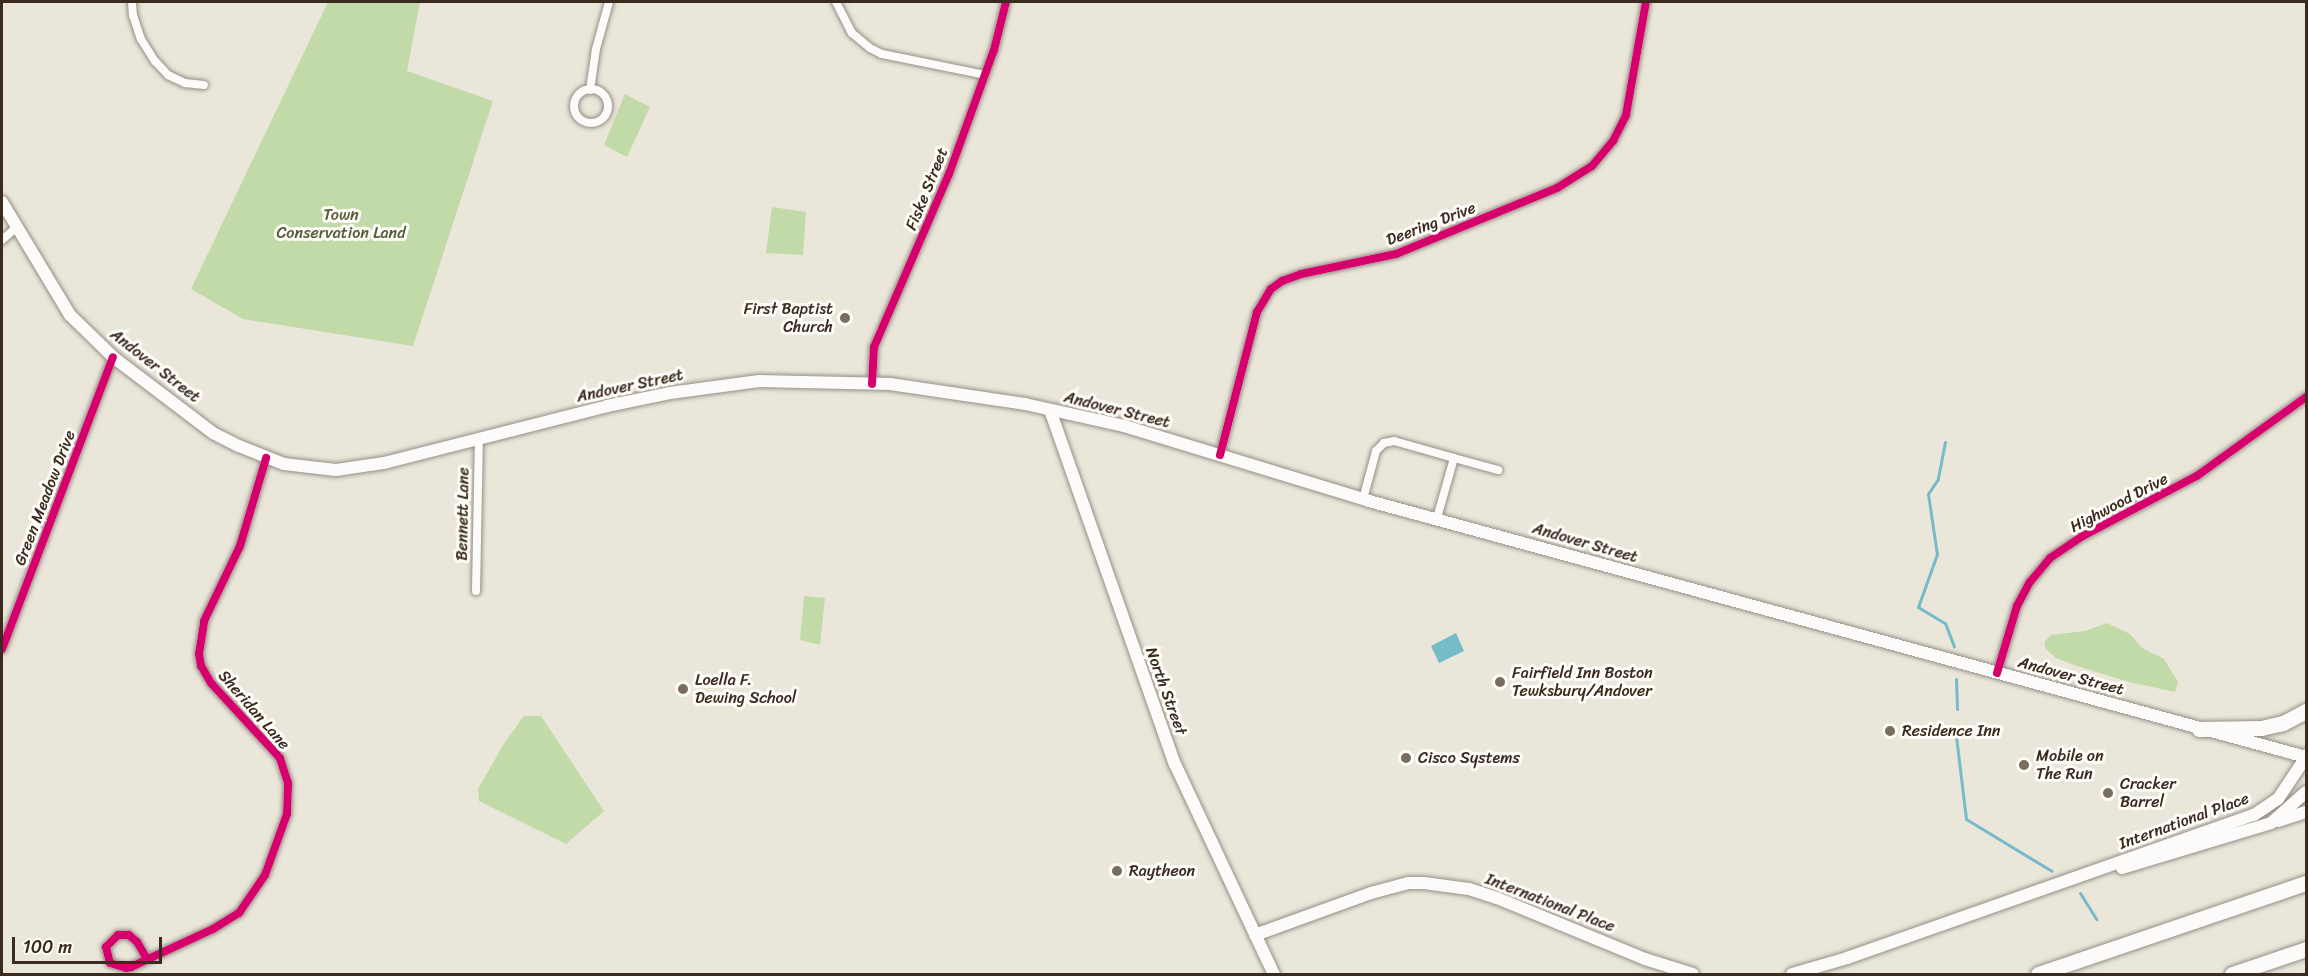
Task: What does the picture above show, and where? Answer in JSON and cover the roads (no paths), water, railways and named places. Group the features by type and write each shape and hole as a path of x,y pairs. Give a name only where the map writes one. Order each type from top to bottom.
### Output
{"highway":[{"path":"2199,729 2261,728 2283,723 2307,711"},
{"path":"2038,975 2307,883"},
{"path":"2232,975 2307,950"}],"main road":[{"name":"Andover Street","path":"2,202 70,315 113,357 213,433 284,464 336,470 384,463 670,393 759,381 872,384 912,388 1050,410 1124,426 1362,499 2306,757"},
{"name":"North Street","path":"1050,410 1175,764 1274,975"},
{"name":"International Place","path":"1792,975 2254,815 2278,799 2306,757"},
{"name":"International Place","path":"2085,875 2139,865 2271,823 2307,792"},
{"path":"2271,823 2307,812"},
{"name":"International Place","path":"1255,935 1371,893 1424,883 1469,889 1497,898 1645,959 1693,975"}],"street":[{"path":"132,2 133,15 141,39 154,61 185,83 204,85"},
{"path":"590,90 594,57 609,2"},
{"path":"836,2 852,33 870,48 882,54 985,75"},
{"name":"Fiske Street","path":"872,384 874,347 949,174 985,75 1006,2"},
{"name":"Deering Drive","path":"1220,455 1257,312 1271,289 1282,281 1301,274 1396,254 1557,188 1592,166 1613,141 1626,115 1646,2"},
{"path":"590,90 600,93 608,107 604,117 595,123 584,122 574,109 576,98 590,90"},
{"path":"2,240 16,228"},
{"name":"Green Meadow Drive","path":"2,649 113,357"},
{"name":"Highwood Drive","path":"1997,673 2016,606 2030,582 2050,558 2084,536 2197,476 2307,398"},
{"name":"Bennett Lane","path":"476,591 479,438"},
{"path":"1362,499 1376,451 1384,443 1394,441 1498,470"},
{"name":"Sheridan Lane","path":"147,959 137,942 129,935 117,935 106,947 110,963 120,968 147,959 213,929 239,913 265,875 287,814 288,783 280,758 211,683 201,666 199,654 204,621 240,546 266,458"},
{"path":"1437,518 1454,458"}],"water":[{"path":"1456,633 1464,651 1439,663 1431,646"}],"waterway":[{"path":"1945,442 1938,479 1928,494 1937,554 1918,607 1945,623 1954,646"},
{"path":"1956,679 1957,709"},
{"path":"1955,728 1966,819 2052,871"},
{"path":"2080,893 2096,919"}],"place":[{"name":"First Baptist Church","path":"845,318"},
{"name":"Fairfield Inn Boston Tewksbury/Andover","path":"1500,682"},
{"name":"Loella F. Dewing School","path":"683,689"},
{"name":"Residence Inn","path":"1890,731"},
{"name":"Cisco Systems","path":"1406,758"},
{"name":"Mobile on The Run","path":"2024,765"},
{"name":"Cracker Barrel","path":"2108,793"},
{"name":"Raytheon","path":"1117,871"}],"park label":[{"name":"Town Conservation Land","path":"341,224"}]}
